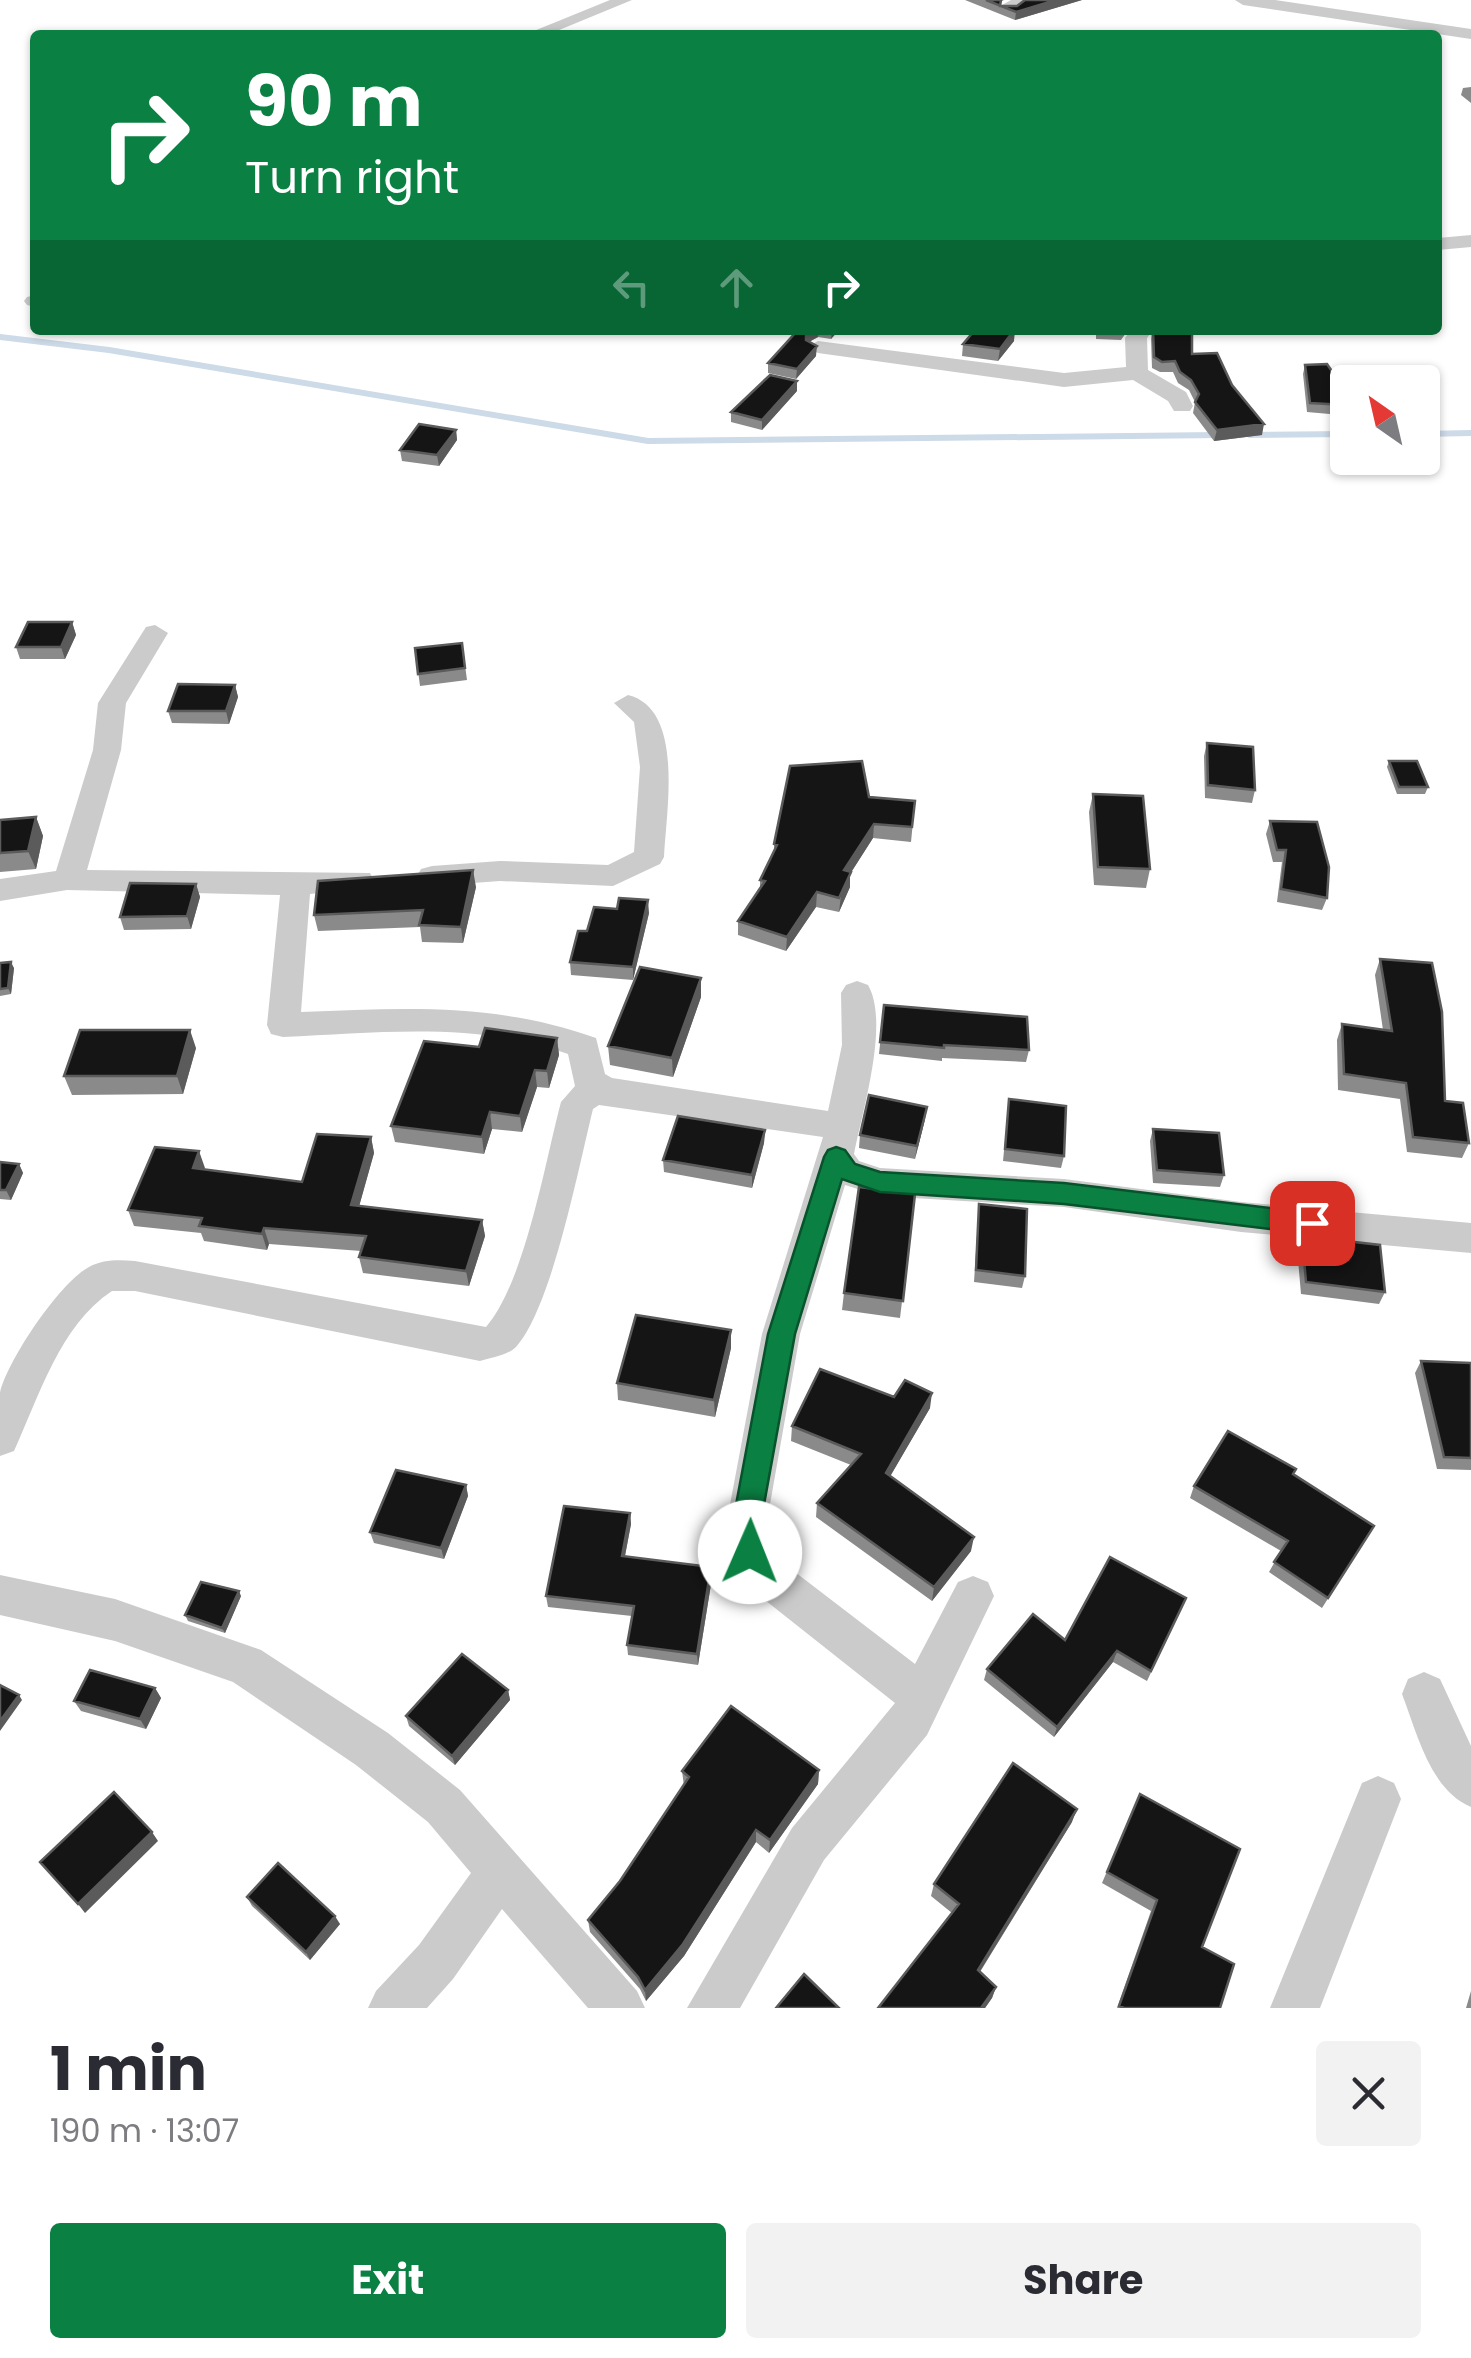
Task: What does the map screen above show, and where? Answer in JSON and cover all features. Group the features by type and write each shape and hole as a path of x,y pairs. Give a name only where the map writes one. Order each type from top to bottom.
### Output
{"street":[{"path":"545,30 624,0"},
{"path":"1243,0 1471,34"},
{"path":"1442,244 1471,241"},
{"path":"1137,373 1138,335"},
{"path":"818,347 1064,380 1137,373 1178,397 1182,406"},
{"path":"67,880 78,857 107,750 112,703 155,634"},
{"path":"0,890 67,880 296,885 500,870 614,876 648,856 654,767 647,718 628,703"},
{"path":"296,885 283,1025 460,1019 556,1035 584,1047 589,1080 605,1091"},
{"path":"857,994 859,1045 838,1141 781,1334 749,1510 750,1552 776,1583 924,1698"},
{"path":"0,1438 36,1364 80,1293 106,1276 136,1276 480,1345 501,1338 514,1316 534,1262 578,1102 592,1092 605,1091 838,1141"},
{"path":"838,1141 847,1171 880,1182 1064,1194 1240,1217 1471,1238"},
{"path":"0,1595 115,1620 246,1665 372,1749 444,1806 620,2008"},
{"path":"712,2008 808,1844 912,1719 974,1596"},
{"path":"1424,1694 1447,1751 1471,1784"},
{"path":"1295,2008 1378,1799"},
{"path":"394,2008 436,1962 501,1872"}],"building":[{"path":"1025,0 1056,0 1016,12 1001,6 1017,6"},
{"path":"793,335 806,335 806,340 817,346 797,369 768,363"},
{"path":"971,335 1010,335 1000,349 963,344"},
{"path":"1153,335 1192,335 1192,354 1217,353 1232,385 1264,424 1217,430 1195,402 1199,394 1175,361 1162,362 1154,357"},
{"path":"1327,364 1330,368 1330,404 1310,403 1305,365"},
{"path":"770,375 797,381 762,420 731,412"},
{"path":"419,424 456,430 437,455 400,450"},
{"path":"28,622 72,622 61,647 16,647"},
{"path":"462,643 465,668 418,674 415,648"},
{"path":"178,684 235,685 226,711 168,711"},
{"path":"1207,743 1253,747 1255,790 1208,785"},
{"path":"862,761 869,797 915,801 912,827 874,824 844,870 851,872 839,898 817,892 787,937 738,921 765,881 760,880 777,845 774,844 790,766"},
{"path":"1389,761 1417,761 1428,787 1399,787"},
{"path":"1093,794 1143,796 1150,869 1098,867"},
{"path":"36,817 28,851 0,853 0,820"},
{"path":"1270,821 1317,822 1329,867 1327,898 1281,889 1286,850 1277,850"},
{"path":"473,870 461,927 419,925 423,910 314,915 318,881"},
{"path":"130,883 196,884 187,916 120,917"},
{"path":"619,898 648,900 633,967 570,962 578,931 587,931 594,907 617,909"},
{"path":"1380,959 1432,963 1442,1012 1445,1101 1463,1103 1469,1143 1413,1137 1406,1083 1344,1074 1342,1024 1392,1031"},
{"path":"11,962 8,988 0,989 0,963"},
{"path":"640,967 701,978 672,1058 608,1046"},
{"path":"884,1005 1027,1017 1029,1050 880,1042"},
{"path":"485,1028 557,1038 547,1071 535,1070 520,1116 490,1112 482,1137 391,1126 424,1041 479,1047"},
{"path":"80,1030 190,1030 177,1076 64,1076"},
{"path":"869,1095 927,1107 917,1146 860,1135"},
{"path":"1009,1099 1066,1106 1064,1156 1005,1149"},
{"path":"678,1116 765,1130 752,1175 663,1160"},
{"path":"1153,1129 1219,1133 1224,1175 1157,1170"},
{"path":"317,1134 371,1137 351,1205 482,1220 466,1271 359,1257 366,1236 264,1228 262,1234 199,1226 202,1218 128,1210 155,1147 199,1151 193,1168 302,1182"},
{"path":"0,1162 19,1164 6,1190 0,1190"},
{"path":"859,1187 915,1194 903,1301 844,1293"},
{"path":"979,1204 1027,1209 1025,1276 976,1270"},
{"path":"1302,1236 1380,1245 1385,1292 1306,1282"},
{"path":"636,1315 731,1330 714,1400 617,1383"},
{"path":"1421,1361 1471,1363 1471,1458 1444,1457"},
{"path":"820,1369 894,1397 905,1380 932,1393 886,1473 974,1537 934,1587 817,1503 861,1454 792,1426"},
{"path":"1228,1431 1296,1469 1293,1474 1374,1526 1328,1598 1274,1562 1288,1541 1194,1486"},
{"path":"396,1470 466,1485 441,1548 370,1532"},
{"path":"564,1506 630,1513 622,1556 711,1567 697,1654 627,1645 634,1606 546,1596"},
{"path":"1110,1557 1186,1598 1151,1671 1117,1651 1057,1727 987,1669 1033,1614 1065,1640"},
{"path":"201,1582 239,1591 222,1628 185,1615"},
{"path":"462,1654 508,1690 452,1756 406,1716"},
{"path":"90,1670 155,1688 140,1719 74,1701"},
{"path":"0,1685 19,1695 0,1721"},
{"path":"731,1706 819,1770 770,1840 756,1830 683,1944 645,1990 588,1920 620,1881 689,1777 682,1771"},
{"path":"1013,1763 1077,1809 978,1970 996,1987 981,2008 878,2008 959,1904 934,1884"},
{"path":"114,1792 152,1832 78,1904 40,1862"},
{"path":"1140,1794 1240,1849 1202,1947 1234,1964 1220,2008 1119,2006 1157,1900 1107,1872"},
{"path":"278,1863 335,1916 306,1952 247,1897"},
{"path":"804,1974 839,2008 776,2008"}],"waterway":[{"path":"0,337 109,350 648,441 1220,435"},
{"path":"1440,434 1471,433"},
{"path":"1250,435 1330,434"}],"route":[{"path":"750,1552 749,1510 781,1334 836,1157 847,1171 880,1182 1064,1194 1312,1223"}]}
